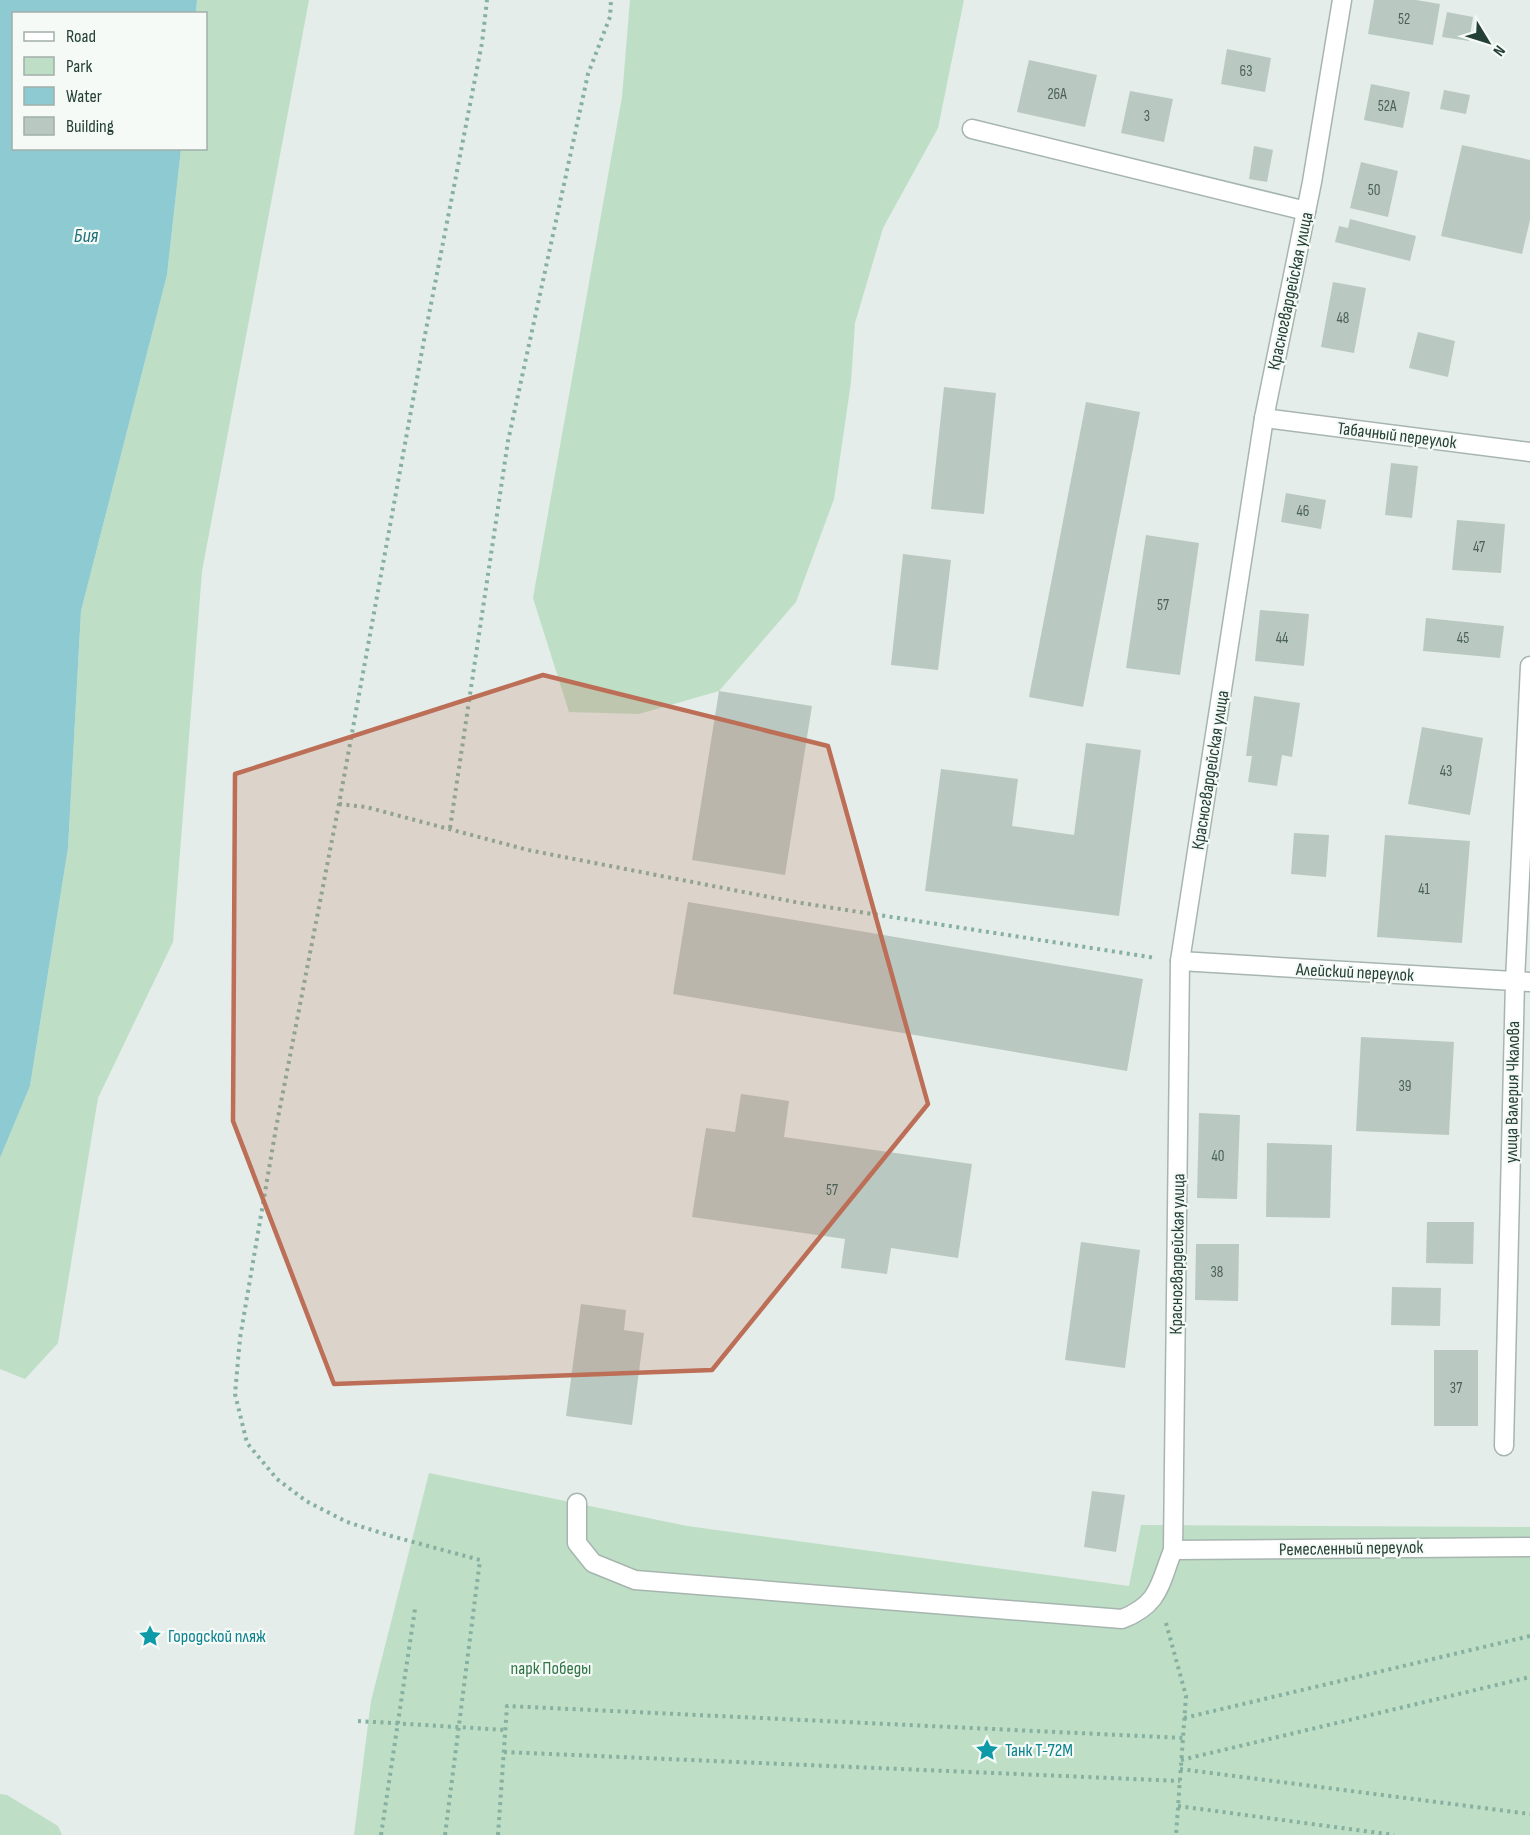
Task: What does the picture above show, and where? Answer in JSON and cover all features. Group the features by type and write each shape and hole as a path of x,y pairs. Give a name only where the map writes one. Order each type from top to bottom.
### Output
{"street":[{"name":"Красногвардейская улица","path":"1173,1550 1180,961 1264,418 1306,211 1342,0"},
{"path":"972,129 1306,211"},
{"name":"Табачный переулок","path":"1264,418 1530,452"},
{"name":"улица Валерия Чкалова","path":"1504,1446 1522,981 1530,666"},
{"name":"Алейский переулок","path":"1180,961 1522,981"},
{"path":"577,1503 576,1543 593,1563 635,1580 1122,1619 1139,1613 1153,1601 1173,1550"},
{"name":"Ремесленный переулок","path":"1173,1550 1530,1547"}],"path":[{"path":"445,1835 480,1560 346,1522 306,1501 277,1479 247,1443 235,1394 240,1338 276,1128 482,43 487,0"},
{"path":"450,828 508,441 588,74 610,17 611,0"},
{"path":"339,804 366,807 528,850 795,902 1180,961"},
{"path":"381,1835 415,1609"},
{"path":"1167,1612 1166,1623 1186,1696 1176,1835"},
{"path":"1184,1718 1530,1636"},
{"path":"1181,1760 1530,1677"},
{"path":"498,1835 507,1706 1183,1738"},
{"path":"358,1721 506,1730"},
{"path":"504,1752 1180,1781"},
{"path":"1180,1769 1530,1814"},
{"path":"1178,1806 1394,1835"}],"highlighted area":[{"path":"543,675 828,746 928,1104 712,1370 334,1384 233,1121 235,774"}],"green space":[{"path":"197,0 309,0 202,571 173,942 98,1098 58,1343 25,1379 0,1369 0,1158 30,1086 68,848 81,611 167,275 181,150 207,150 207,12 196,12"},
{"path":"630,0 964,0 938,128 883,228 855,323 851,382 834,499 796,602 719,691 639,714 569,712 533,598 622,97"},
{"name":"парк Победы","path":"429,1473 687,1526 1129,1586 1141,1525 1530,1527 1530,1835 354,1835 371,1701"},
{"path":"0,1794 7,1795 58,1826 62,1835 0,1835"}],"water":[{"name":"Бия","path":"0,0 197,0 196,12 12,12 12,150 181,150 167,275 81,611 68,848 30,1086 0,1158"}],"building":[{"path":"1374,0 1416,0 1440,4 1433,45 1368,34"},
{"path":"1447,12 1473,17 1469,41 1442,37"},
{"path":"1227,49 1271,58 1265,92 1221,84"},
{"path":"1029,60 1097,75 1085,127 1017,112"},
{"path":"1371,84 1410,92 1403,128 1364,120"},
{"path":"1444,90 1470,95 1466,114 1440,109"},
{"path":"1130,91 1173,99 1164,142 1121,133"},
{"path":"1462,145 1530,160 1530,220 1522,254 1441,236"},
{"path":"1254,146 1273,150 1267,182 1249,179"},
{"path":"1361,162 1398,171 1388,217 1350,208"},
{"path":"1350,219 1416,236 1410,261 1335,242 1339,226 1348,228"},
{"path":"1333,282 1366,288 1354,353 1321,347"},
{"path":"1418,332 1455,341 1448,377 1409,368"},
{"path":"944,387 996,393 984,514 931,509"},
{"path":"1086,402 1140,412 1083,707 1029,697"},
{"path":"1391,463 1418,466 1412,518 1385,515"},
{"path":"1286,493 1326,500 1321,529 1281,522"},
{"path":"1457,520 1505,524 1501,573 1452,570"},
{"path":"1146,535 1199,543 1180,675 1126,668"},
{"path":"903,554 951,560 938,670 891,665"},
{"path":"1260,610 1309,614 1304,666 1255,661"},
{"path":"1426,618 1504,626 1500,658 1423,651"},
{"path":"719,691 812,706 785,875 692,860"},
{"path":"1254,696 1300,703 1292,757 1282,755 1277,786 1248,782 1252,756 1246,756"},
{"path":"1422,727 1483,738 1470,815 1408,804"},
{"path":"1086,743 1141,750 1119,916 925,891 941,769 1018,779 1012,826 1074,835"},
{"path":"1294,833 1329,835 1326,877 1291,874"},
{"path":"1385,835 1470,841 1462,943 1377,937"},
{"path":"688,902 1143,979 1127,1071 673,994"},
{"path":"1361,1037 1454,1042 1449,1135 1356,1131"},
{"path":"741,1094 789,1101 784,1137 972,1164 958,1258 891,1248 887,1274 841,1268 845,1239 692,1217 706,1128 735,1132"},
{"path":"1199,1113 1240,1115 1237,1199 1197,1198"},
{"path":"1267,1143 1332,1145 1330,1218 1266,1217"},
{"path":"1427,1222 1474,1222 1473,1264 1426,1263"},
{"path":"1081,1242 1140,1250 1125,1368 1065,1360"},
{"path":"1196,1244 1239,1244 1238,1301 1195,1300"},
{"path":"1392,1287 1441,1288 1440,1326 1391,1325"},
{"path":"581,1304 626,1310 624,1330 644,1333 632,1425 566,1416"},
{"path":"1434,1350 1478,1350 1478,1426 1434,1426"},
{"path":"1092,1491 1125,1495 1116,1552 1084,1547"}],"place":[{"name":"Городской пляж","path":"150,1636"},
{"name":"Танк Т-72М","path":"987,1750"}]}
